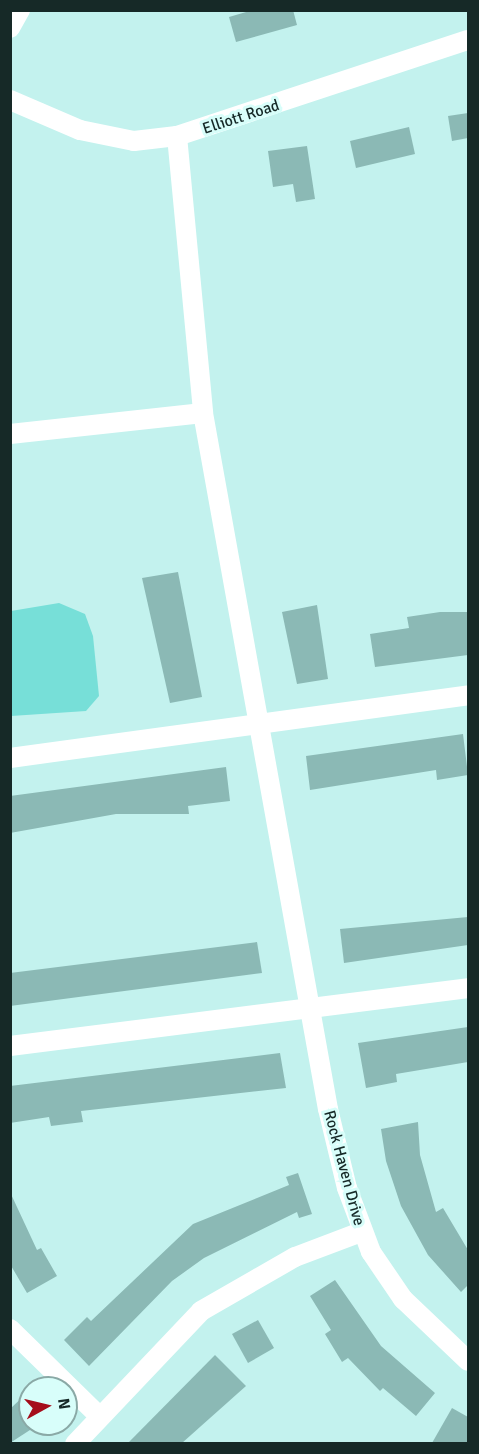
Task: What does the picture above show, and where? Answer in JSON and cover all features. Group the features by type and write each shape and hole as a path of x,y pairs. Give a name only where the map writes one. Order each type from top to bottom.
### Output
{"street":[{"path":"10,28 20,10"},
{"name":"Elliott Road","path":"10,100 80,130 134,141 177,136 468,40"},
{"name":"Rock Haven Drive","path":"177,136 203,413 328,1109 361,1232 403,1299 468,1360"},
{"path":"10,434 203,413"},
{"path":"10,758 468,695"},
{"path":"10,1046 468,988"},
{"path":"75,1443 201,1311 234,1287 361,1232"},
{"path":"10,1329 99,1416"}],"water":[{"path":"59,603 85,614 93,636 99,696 86,711 11,716 11,611"}],"building":[{"path":"253,10 293,10 297,25 236,42 229,17"},
{"path":"468,113 468,138 452,141 448,116"},
{"path":"409,127 415,154 356,168 350,141"},
{"path":"307,146 315,199 296,202 293,184 273,187 268,151"},
{"path":"178,572 202,697 170,703 142,578"},
{"path":"317,605 328,679 297,684 282,612"},
{"path":"440,612 468,612 468,655 375,667 370,634 409,628 407,617"},
{"path":"463,734 468,775 437,780 436,770 310,790 306,756"},
{"path":"226,767 230,801 188,806 189,814 116,814 10,833 10,796"},
{"path":"468,917 468,945 344,963 340,929"},
{"path":"257,942 262,973 10,1006 10,973"},
{"path":"468,1027 468,1062 396,1074 397,1082 366,1088 358,1043"},
{"path":"280,1053 286,1088 81,1111 83,1122 51,1126 49,1117 10,1123 10,1086"},
{"path":"418,1122 420,1155 436,1212 443,1208 468,1250 468,1285 461,1292 428,1255 401,1206 386,1161 381,1129"},
{"path":"298,1173 312,1214 299,1218 297,1212 204,1258 172,1281 89,1366 64,1340 87,1317 91,1321 193,1224 289,1185 286,1177"},
{"path":"10,1192 37,1250 41,1248 57,1276 27,1293 10,1264"},
{"path":"335,1280 381,1346 435,1393 416,1416 383,1388 380,1391 348,1358 342,1362 325,1334 331,1330 310,1296"},
{"path":"258,1320 274,1348 248,1363 232,1334"},
{"path":"215,1355 246,1386 182,1443 128,1443"},
{"path":"18,1401 18,1436 21,1436 10,1443 10,1409"},
{"path":"452,1408 468,1417 468,1443 432,1443"}]}
